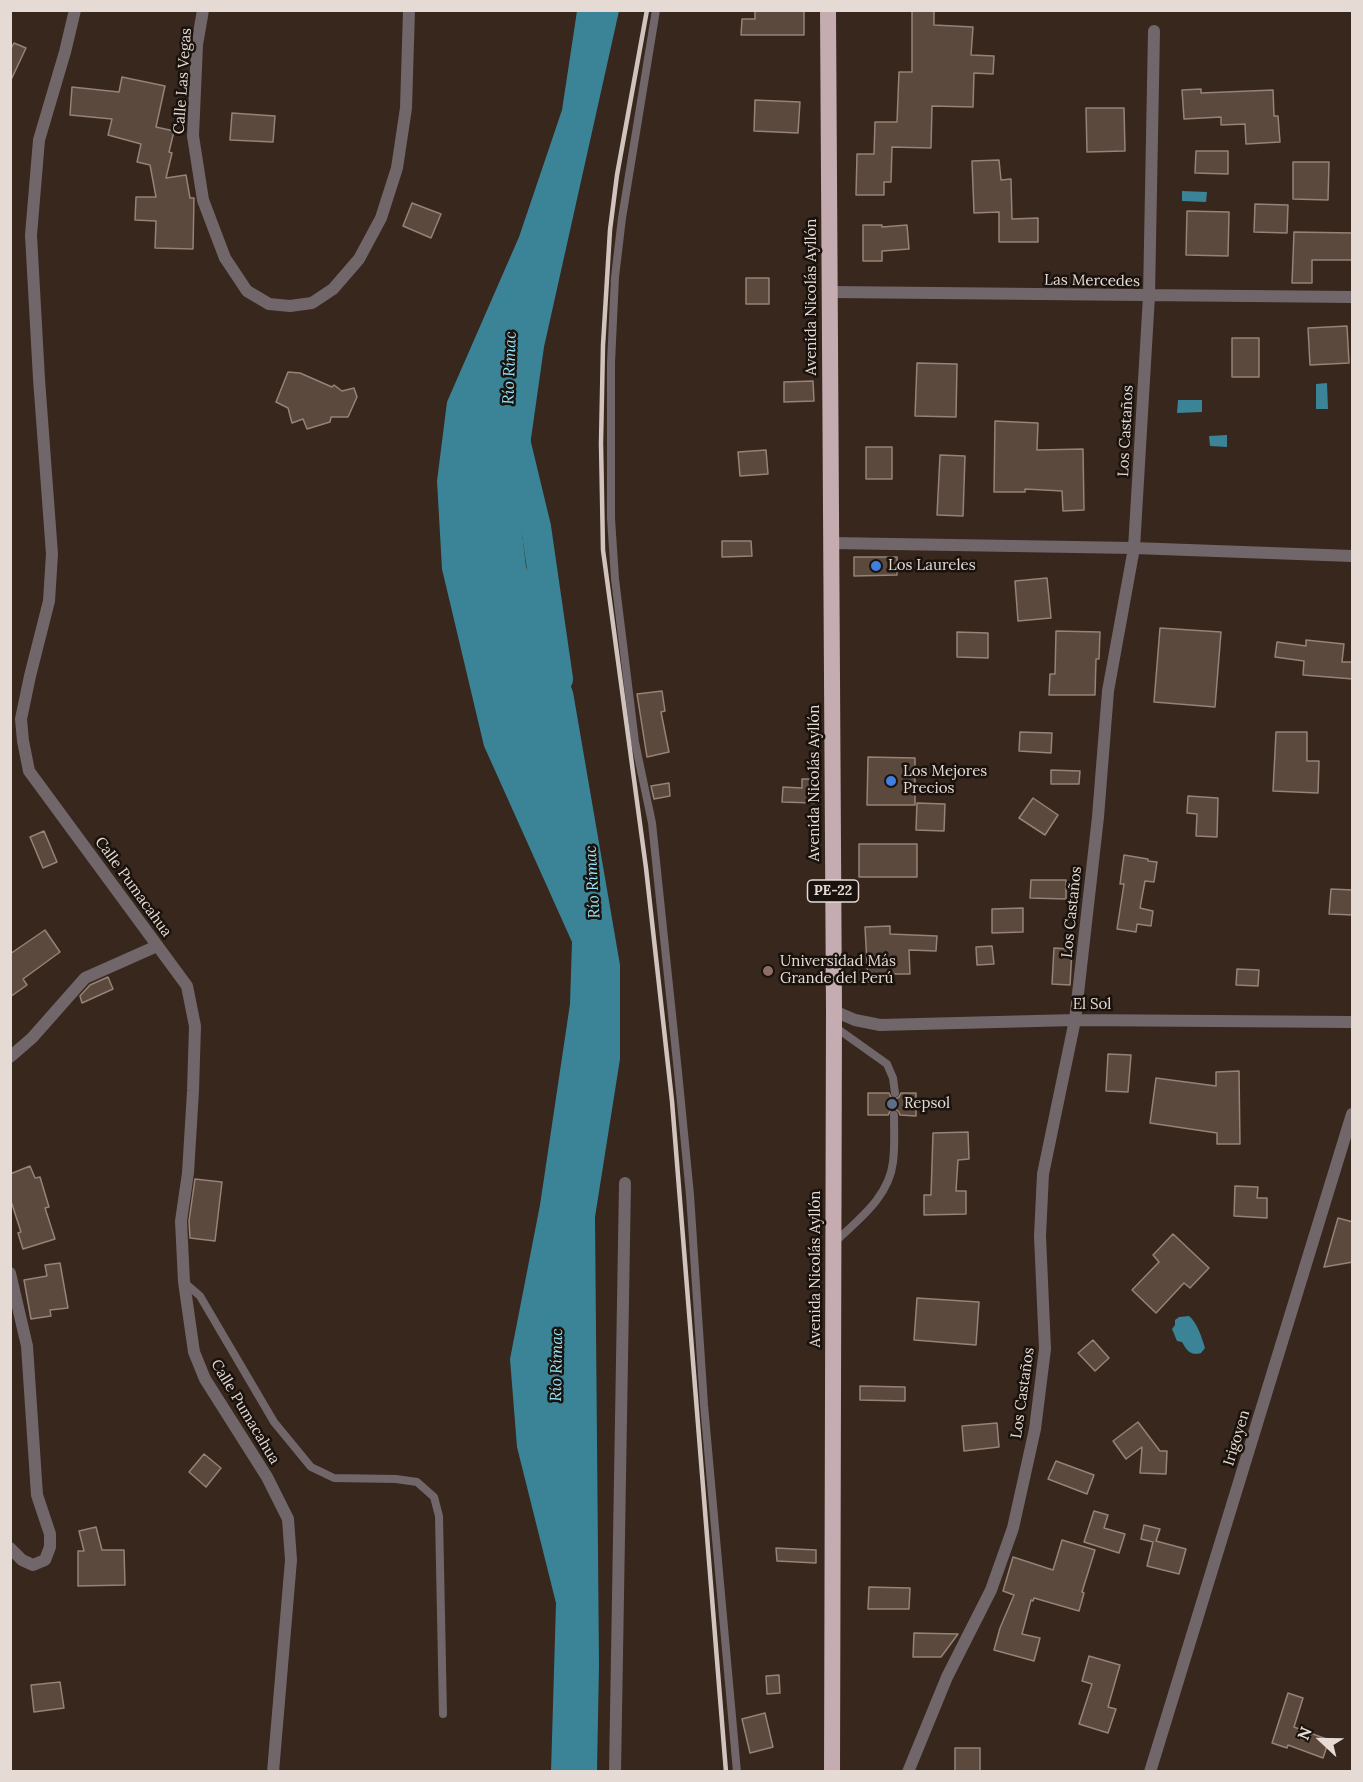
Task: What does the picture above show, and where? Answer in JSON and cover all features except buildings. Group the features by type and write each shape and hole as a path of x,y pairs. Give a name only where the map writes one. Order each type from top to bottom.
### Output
{"highway":[{"name":"Avenida Nicolás Ayllón","path":"828,10 834,1019 832,1772"}],"street":[{"name":"Calle Pumacahua","path":"75,10 66,52 39,140 31,235 52,554 49,601 21,719 22,741 29,771 187,986 195,1026 188,1173 181,1221 184,1282 194,1352 205,1379 267,1477 288,1519 291,1560 273,1772"},
{"name":"Calle Las Vegas","path":"203,10 197,45 193,136 203,200 225,258 247,291 269,304 291,306 312,303 333,289 359,259 381,218 397,168 406,108 409,10"},
{"name":"Los Castaños","path":"908,1772 947,1677 991,1590 1013,1528 1035,1429 1045,1349 1040,1236 1044,1174 1075,1020 1098,817 1108,691 1134,548 1149,296 1154,31"},
{"name":"Las Mercedes","path":"831,292 1353,297"},
{"path":"832,543 1134,548 1353,556"},
{"path":"10,1057 32,1038 85,978 157,946"},
{"name":"El Sol","path":"834,1019 880,1025 1075,1020 1353,1022"},
{"name":"Irigoyen","path":"1150,1772 1353,1113"},
{"path":"615,1772 625,1183"},
{"path":"10,1274 14,1300 27,1346 37,1495 50,1534 50,1547 45,1560 33,1565 22,1560 10,1548"}],"lane":[{"path":"656,10 622,218 615,277 611,363 611,518 615,579 635,742 652,823 678,1072 690,1195 704,1405 737,1772"},
{"path":"834,1019 887,1064 893,1078 895,1093"},
{"path":"834,1244 877,1202 888,1183 893,1162 894,1115"},
{"path":"184,1282 200,1296 274,1422 311,1467 334,1478 396,1479 417,1482 434,1497 439,1516 443,1714"}],"water":[{"path":"577,11 619,11 544,347 520,516 526,567 573,692 620,965 620,1059 595,1217 599,1665 597,1771 551,1772 556,1603 517,1447 510,1359 540,1205 570,1004 572,942 484,746 442,569 437,481 447,402 519,237 562,110"},
{"path":"1182,191 1207,192 1206,202 1182,201"},
{"path":"1327,383 1328,409 1316,409 1316,384"},
{"path":"1178,400 1202,400 1202,412 1177,413"},
{"path":"1227,435 1227,447 1210,446 1209,436"},
{"path":"1189,1316 1197,1326 1204,1344 1205,1348 1201,1353 1190,1352 1182,1342 1177,1341 1172,1329 1175,1320"}],"waterway":[{"name":"Río Rímac","path":"515,440 536,527 558,679"}],"railway":[{"path":"647,10 617,175 610,230 603,345 601,443 603,550 646,868 672,1101 726,1772"}],"place":[{"name":"Los Laureles","path":"876,566"},
{"name":"Los Mejores Precios","path":"891,781"},
{"name":"Universidad Más Grande del Perú","path":"768,971"},
{"name":"Repsol","path":"892,1104"}]}
